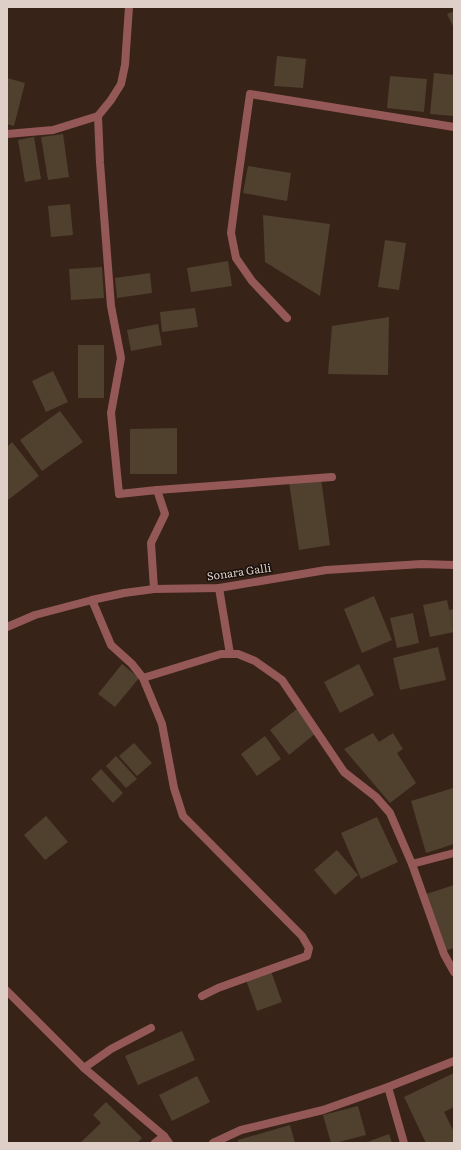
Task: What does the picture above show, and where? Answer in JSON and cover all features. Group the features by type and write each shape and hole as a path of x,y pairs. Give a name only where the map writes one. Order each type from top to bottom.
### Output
{"street":[{"path":"7,134 53,130 98,116 111,100 121,84 125,65 130,13 129,7"},
{"path":"287,318 252,281 236,258 231,232 250,94 454,126"},
{"path":"98,116 100,163 111,306 121,358 111,413 118,494 332,477"},
{"path":"154,588 151,543 165,514 157,490"},
{"name":"Sonara Galli","path":"7,627 35,615 92,600 154,588 219,588 326,570 422,564 454,565"},
{"path":"219,588 230,654"},
{"path":"92,600 111,645 132,664 143,678 162,724 174,788 183,816 302,936 309,948 307,956 218,988 202,996"},
{"path":"143,678 221,654 238,654 255,661 282,680 344,772 376,797 390,813 412,864 444,954 454,972"},
{"path":"412,864 454,853"},
{"path":"7,990 84,1068 164,1136 169,1143"},
{"path":"84,1068 111,1049 151,1028"},
{"path":"213,1143 241,1130 323,1110 388,1087 454,1061"},
{"path":"388,1087 404,1143"},
{"path":"155,1143 164,1136"}],"building":[{"path":"454,11 454,28 447,14"},
{"path":"277,56 306,59 303,88 274,86"},
{"path":"434,73 454,75 454,116 430,114"},
{"path":"390,76 427,79 424,112 387,108"},
{"path":"7,78 25,83 14,126 7,124"},
{"path":"63,134 69,177 48,180 41,137"},
{"path":"34,137 41,179 25,182 18,140"},
{"path":"248,166 291,173 287,201 243,193"},
{"path":"70,204 73,235 51,237 48,206"},
{"path":"263,215 330,224 320,296 265,262"},
{"path":"385,240 406,243 399,290 378,287"},
{"path":"228,261 232,286 191,292 187,268"},
{"path":"102,267 104,298 71,300 69,269"},
{"path":"150,273 152,293 117,298 115,278"},
{"path":"195,308 198,327 162,332 160,312"},
{"path":"389,317 388,375 328,374 332,326"},
{"path":"158,324 162,345 131,351 127,330"},
{"path":"78,345 104,345 104,398 78,398"},
{"path":"53,371 68,402 46,412 32,381"},
{"path":"60,411 83,442 42,471 20,440"},
{"path":"177,428 177,474 130,474 130,429"},
{"path":"12,442 39,476 7,500 7,447"},
{"path":"321,478 330,545 299,550 289,482"},
{"path":"374,596 392,640 362,653 344,609"},
{"path":"447,600 454,632 430,637 423,605"},
{"path":"454,609 454,626 453,627 449,610"},
{"path":"413,613 419,643 397,648 390,618"},
{"path":"438,647 446,680 400,690 393,658"},
{"path":"122,664 139,678 115,707 98,694"},
{"path":"359,664 374,695 340,713 324,682"},
{"path":"297,709 316,733 289,755 270,730"},
{"path":"373,733 379,742 393,733 403,749 397,753 416,783 390,803 344,749"},
{"path":"265,736 281,759 257,776 241,754"},
{"path":"134,743 152,763 137,776 119,756"},
{"path":"116,756 137,779 126,788 106,766"},
{"path":"101,769 123,793 113,803 91,779"},
{"path":"453,788 454,844 426,853 411,801"},
{"path":"46,816 68,842 45,860 24,835"},
{"path":"377,817 398,862 361,879 341,833"},
{"path":"337,850 358,875 335,895 314,870"},
{"path":"454,885 454,948 445,951 426,894"},
{"path":"271,971 282,1002 257,1011 246,980"},
{"path":"182,1031 195,1060 138,1085 125,1056"},
{"path":"454,1073 454,1107 444,1112 454,1132 454,1143 426,1143 404,1097"},
{"path":"197,1076 210,1102 172,1121 159,1095"},
{"path":"106,1102 142,1138 137,1143 80,1143 101,1123 93,1115"},
{"path":"358,1106 366,1135 331,1143 323,1115"},
{"path":"290,1125 295,1143 238,1143 238,1140"},
{"path":"389,1134 392,1143 365,1143"}]}
